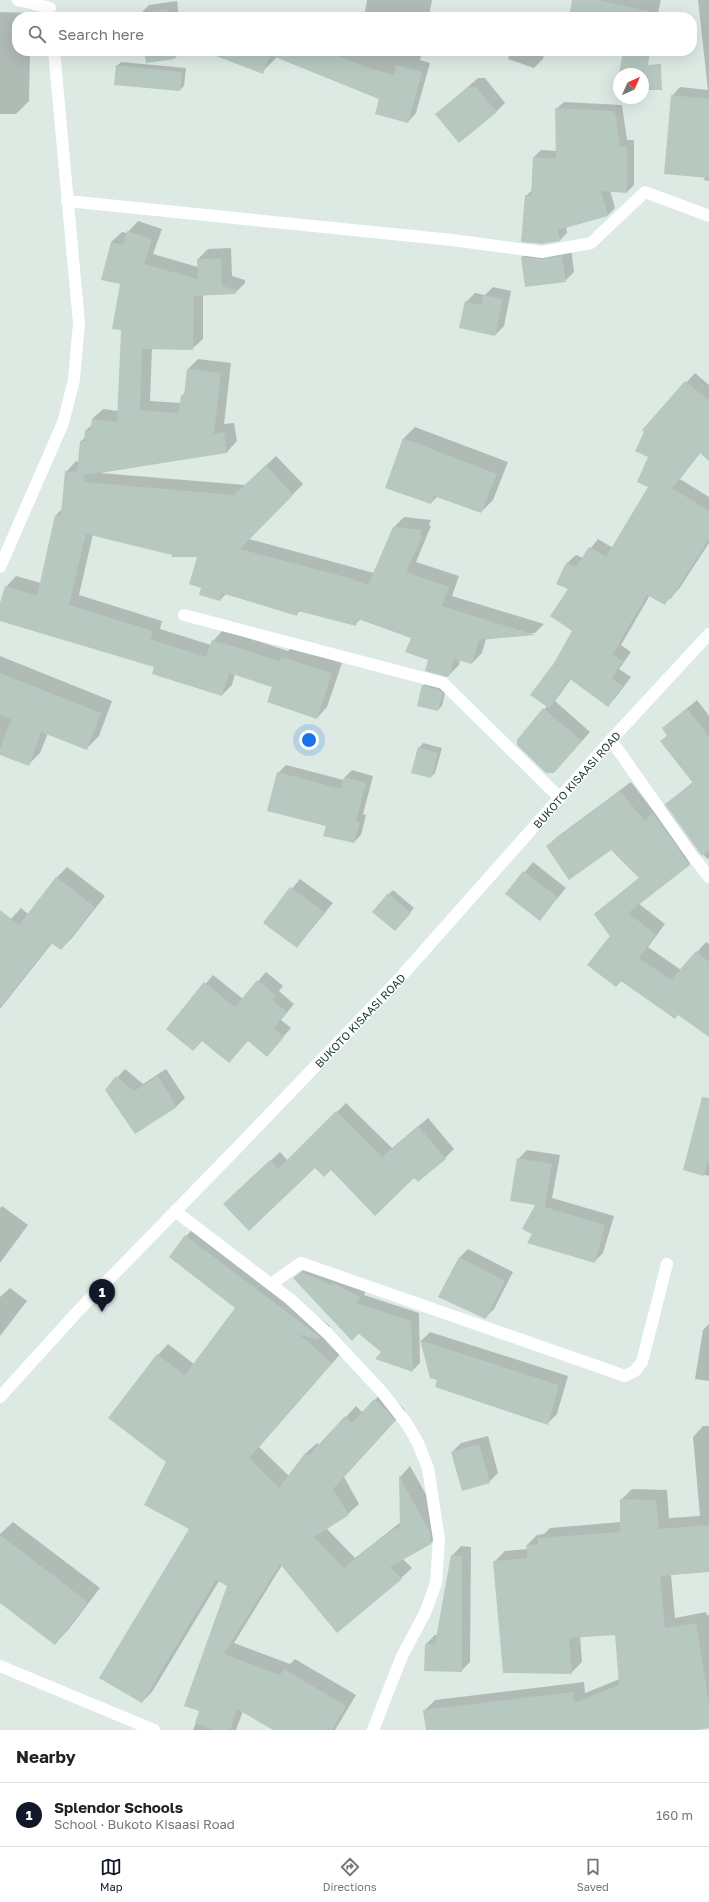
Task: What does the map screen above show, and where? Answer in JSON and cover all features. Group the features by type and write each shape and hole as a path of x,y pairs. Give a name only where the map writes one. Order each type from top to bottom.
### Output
{"street":[{"path":"18,0 50,8"},
{"path":"0,566 63,423 74,380 79,323 54,56"},
{"path":"67,201 452,240 542,252 591,243 645,192 709,216"},
{"path":"184,614 443,683 560,798"},
{"name":"BUKOTO KISAASI ROAD","path":"0,1397 78,1310 398,980 611,740 709,634"},
{"path":"611,740 709,877"},
{"path":"175,1211 271,1284 327,1333 382,1392 407,1424 418,1442 428,1468 439,1539 436,1583 425,1613 402,1656 373,1730"},
{"path":"271,1284 301,1263 625,1376 635,1371 642,1362 667,1264"},
{"path":"0,1666 154,1730"}],"building":[{"path":"572,0 597,0 653,12 570,12"},
{"path":"168,9 168,12 151,12"},
{"path":"145,56 175,56 175,59 146,63"},
{"path":"216,56 270,56 263,74"},
{"path":"272,56 338,56 366,67 394,75 396,65 422,72 408,123 375,114 379,99"},
{"path":"622,56 649,56 648,65 661,64 662,90 649,90 649,68 620,68"},
{"path":"116,65 182,72 180,91 114,85"},
{"path":"468,87 476,87 497,112 459,143 435,114"},
{"path":"671,95 709,99 709,178 664,174"},
{"path":"555,108 615,111 620,147 627,147 627,193 601,191 608,216 558,230 560,241 542,244 521,242 525,195 531,196 533,157 556,159"},
{"path":"127,231 152,239 144,264 198,279 197,259 221,258 222,286 236,290 235,294 194,296 193,350 142,349 140,410 179,413 181,395 184,395 187,369 221,373 214,434 224,432 227,453 84,475 85,482 234,495 266,465 293,495 240,549 349,578 368,585 393,527 422,530 420,535 422,536 406,572 449,587 442,606 535,635 479,640 472,664 454,659 449,676 447,677 425,671 428,660 405,652 411,638 358,619 356,626 298,611 297,616 222,593 220,601 199,595 201,588 189,584 197,557 172,557 172,555 86,534 69,605 153,631 150,639 206,657 212,640 280,661 281,657 332,673 317,719 267,702 272,687 229,673 222,696 152,674 154,667 0,621 0,603 5,586 37,596 55,515 61,516 65,471 77,472 80,441 84,441 85,430 90,430 92,419 117,422 121,330 112,329 120,284 101,280 111,242 123,245"},
{"path":"562,256 566,282 525,287 521,257 541,259"},
{"path":"483,295 503,299 495,336 459,328 465,301 481,305"},
{"path":"685,381 709,400 709,461 700,453 672,488 709,511 709,539 671,599 669,598 665,605 647,595 613,654 623,661 612,678 623,686 608,707 570,679 549,708 530,695 554,663 572,631 550,616 568,589 556,584 566,563 576,567 589,547 606,557 648,487 637,482 648,457 635,451 644,432 642,430"},
{"path":"403,438 497,474 481,513 434,496 431,504 385,488"},
{"path":"0,673 101,713 87,750 41,732 29,766 0,755 0,749 11,719 0,715"},
{"path":"422,685 439,690 443,693 438,711 417,706"},
{"path":"543,708 582,741 554,773 546,773 517,745 517,740"},
{"path":"687,708 709,737 709,850 702,856 665,804 693,783 660,741 667,736 662,728"},
{"path":"418,747 438,753 431,778 411,773"},
{"path":"277,772 341,789 344,777 366,783 356,821 360,822 354,843 323,836 326,826 267,811"},
{"path":"620,791 645,821 653,813 690,865 628,913 656,934 639,958 671,980 696,951 709,962 709,1037 678,1015 675,1019 621,981 616,987 587,965 609,937 611,938 594,914 639,878 611,850 569,880 546,846"},
{"path":"523,871 558,897 540,921 505,894"},
{"path":"56,877 95,907 61,950 51,943 0,1008 0,910 19,925"},
{"path":"290,887 324,912 297,948 263,923"},
{"path":"388,893 411,913 395,931 372,912"},
{"path":"257,980 276,995 272,1000 287,1012 274,1028 284,1037 267,1057 248,1041 229,1063 202,1041 193,1051 166,1029 204,982 235,1007"},
{"path":"116,1076 134,1091 158,1076 177,1107 135,1134 105,1090"},
{"path":"702,1097 709,1098 709,1158 704,1176 683,1170"},
{"path":"336,1111 382,1157 418,1126 446,1159 418,1182 414,1178 375,1216 331,1170 324,1177 315,1168 249,1231 223,1204 270,1160 278,1169"},
{"path":"517,1158 552,1164 545,1207 541,1206 605,1225 595,1263 527,1243 532,1234 522,1229 535,1205 510,1201"},
{"path":"185,1235 320,1337 318,1340 299,1334 332,1363 249,1458 279,1488 305,1453 309,1455 345,1416 352,1423 374,1399 395,1421 333,1489 349,1515 314,1537 344,1568 382,1537 400,1526 399,1476 430,1532 431,1544 390,1567 402,1579 337,1633 280,1564 224,1654 280,1675 284,1669 346,1706 332,1730 273,1730 237,1709 230,1730 213,1730 195,1723 199,1711 184,1706 227,1586 216,1580 142,1703 99,1678 189,1529 144,1505 166,1462 108,1418 157,1354 185,1375 235,1308 169,1257"},
{"path":"459,1257 505,1281 486,1319 438,1297"},
{"path":"302,1272 331,1285 333,1283 360,1297 357,1303 411,1321 413,1372 375,1359 381,1352 358,1333 352,1341 293,1278"},
{"path":"420,1340 559,1385 548,1425 435,1387 437,1380 430,1378"},
{"path":"479,1444 490,1483 462,1491 451,1452"},
{"path":"620,1499 656,1500 659,1529 709,1525 709,1572 660,1576 665,1628 696,1623 709,1703 709,1728 697,1730 426,1730 423,1710 573,1692 574,1703 619,1685 615,1635 569,1638 572,1674 503,1673 493,1561 527,1558 526,1545 538,1544 538,1538 620,1532"},
{"path":"0,1535 88,1602 55,1645 0,1603"},
{"path":"451,1555 462,1556 462,1672 424,1671 425,1644 435,1644"}],"place":[{"name":"Splendor Schools","path":"102,1312"}]}
